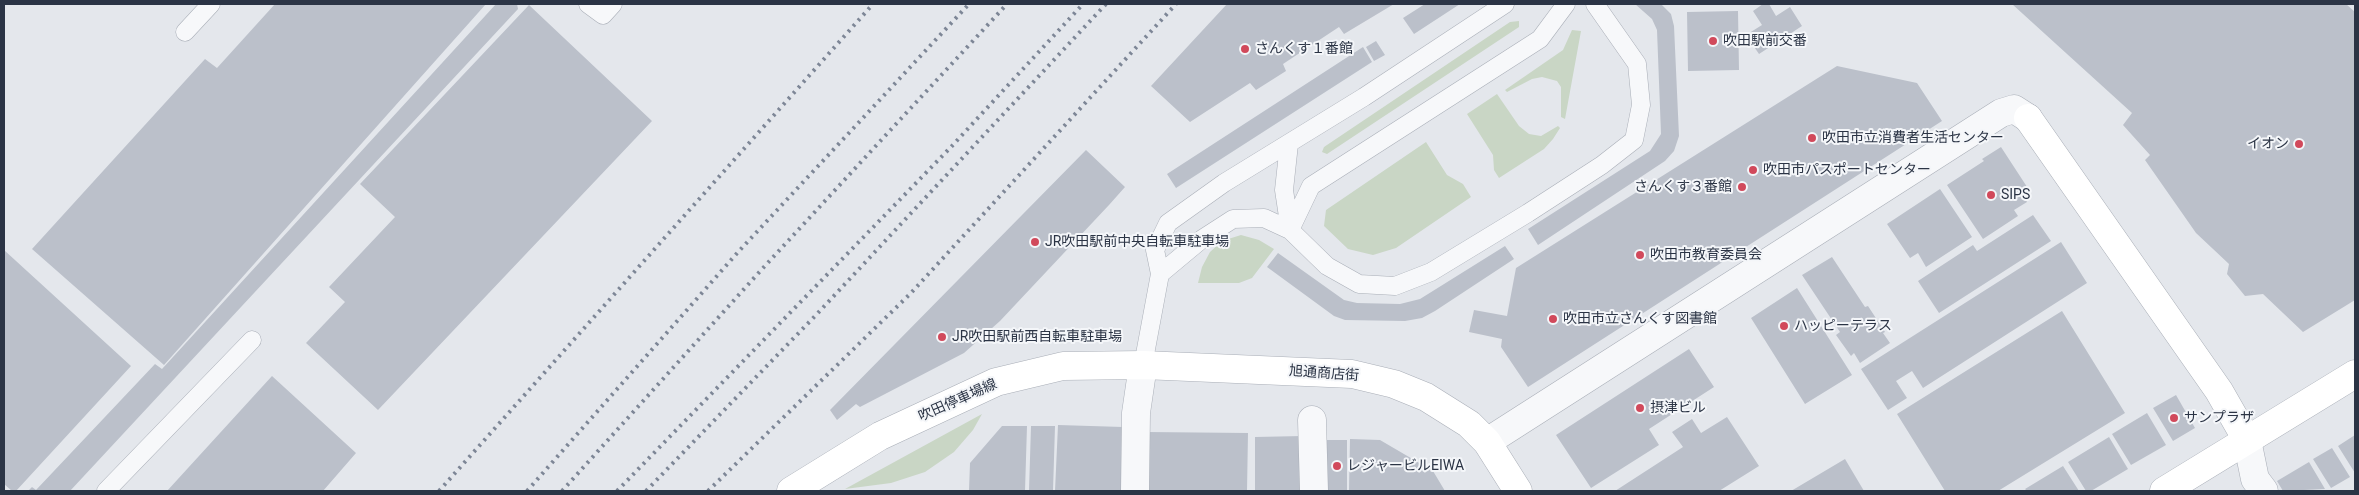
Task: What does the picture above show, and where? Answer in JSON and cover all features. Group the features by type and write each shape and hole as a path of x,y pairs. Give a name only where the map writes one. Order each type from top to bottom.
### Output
{"street":[{"path":"1487,442 2001,113 2014,109 2028,118 2219,391 2247,440 2254,479 2264,491"},
{"path":"1135,491 1136,413 1144,365"},
{"name":"旭通商店街","path":"1144,365 1352,374 1394,384 1426,397 1470,424 1487,442 1518,491"},
{"name":"吹田停車場線","path":"791,491 880,436 996,382 1064,366 1144,365"},
{"path":"2164,491 2355,374"},
{"path":"1312,420 1314,491"}],"lane":[{"path":"185,32 212,4"},
{"path":"588,4 603,15 613,4"},
{"path":"1144,365 1160,274 1155,250 1168,223 1224,183 1289,144 1505,4"},
{"path":"1290,230 1311,186 1540,39 1566,4"},
{"path":"1160,274 1202,239 1233,219 1264,218 1290,230 1328,266 1359,284 1395,286 1431,272 1528,213 1602,165 1634,140 1641,105 1637,64 1595,4"},
{"path":"1289,144 1284,190 1290,230"},
{"path":"106,491 252,340"}],"green space":[{"path":"1519,21 1519,27 1327,154 1322,152 1324,147 1510,22"},
{"path":"1572,30 1581,31 1565,119 1561,117 1561,87 1557,81 1542,77 1532,79 1507,92 1505,90 1563,50"},
{"path":"1497,94 1519,126 1529,134 1541,136 1558,126 1560,128 1544,149 1499,178 1494,170 1493,155 1467,114"},
{"path":"1426,142 1447,175 1463,184 1471,197 1396,248 1373,255 1348,249 1324,226 1326,210"},
{"path":"1241,235 1259,240 1274,249 1252,278 1239,283 1198,283 1202,267 1210,252 1222,241"},
{"path":"982,414 973,430 954,452 925,472 891,483 845,489"}],"building":[{"path":"275,4 486,4 164,365 32,249 205,59 217,68"},
{"path":"496,4 517,4 518,9 70,491 28,491 32,487 36,490 155,364 162,369"},
{"name":"さんくす１番館","path":"1227,4 1394,4 1344,34 1339,27 1283,64 1286,71 1256,90 1250,83 1190,122 1151,86"},
{"path":"1425,4 1460,4 1414,34 1403,18"},
{"path":"1635,4 1661,4 1671,14 1674,26 1679,136 1674,151 1665,161 1538,245 1528,229 1650,151 1661,134 1657,30 1652,19"},
{"path":"1763,4 1769,4 1776,16 1790,7 1802,26 1759,54 1746,35 1762,25 1753,11"},
{"path":"2012,4 2346,4 2355,12 2355,300 2303,332 2263,294 2245,296 2227,274 2229,264 2196,233 2145,160 2150,155 2123,125 2132,113"},
{"path":"529,5 652,121 378,410 306,343 345,302 329,287 395,217 360,184"},
{"name":"吹田駅前交番","path":"1738,11 1739,70 1688,71 1687,12"},
{"path":"1376,41 1385,55 1374,61 1366,47"},
{"path":"1363,47 1372,62 1176,188 1167,174"},
{"name":"さんくす３番館","path":"1837,66 1917,83 1942,121 1528,387 1501,347 1502,339 1469,332 1474,310 1507,316 1516,268"},
{"name":"SIPS","path":"2001,147 2031,193 2024,197 2027,202 2014,210 2018,216 1983,239 1947,185 1984,161 1982,159"},
{"path":"1086,150 1125,187 1109,205 1000,321 964,353 860,407 856,404 837,420 830,410"},
{"path":"1940,189 1972,237 1926,267 1918,253 1910,258 1887,224"},
{"path":"2033,215 2051,241 1939,313 1918,281 1973,245 1977,251"},
{"path":"2061,242 2087,283 1923,388 1912,371 1896,381 1907,398 1888,410 1861,369"},
{"path":"1505,246 1514,259 1435,311 1422,318 1405,321 1345,320 1334,316 1267,267 1278,253 1344,300 1357,303 1400,304 1420,299"},
{"path":"4,250 131,366 16,491 12,491 4,484"},
{"path":"1832,257 1865,307 1868,306 1890,343 1860,363 1854,353 1851,356 1836,335 1840,332 1802,275"},
{"path":"1797,288 1852,375 1805,404 1751,318"},
{"path":"2062,311 2125,413 1998,491 1945,491 1897,414"},
{"name":"摂津ビル","path":"1689,349 1714,387 1649,429 1659,445 1591,488 1556,435"},
{"path":"272,376 356,453 323,491 167,491"},
{"name":"サンプラザ","path":"2176,395 2195,428 2173,441 2153,408"},
{"path":"2147,413 2166,445 2131,465 2112,434"},
{"path":"1727,417 1759,466 1719,491 1615,491 1683,447 1672,432 1692,419 1701,433"},
{"path":"1058,425 1123,427 1121,491 1055,491"},
{"path":"1002,426 1027,426 1025,491 969,491 970,463"},
{"path":"1031,426 1055,426 1053,491 1029,491"},
{"path":"1147,432 1248,433 1247,491 1146,491"},
{"path":"2355,435 2355,473 2338,446"},
{"path":"1303,436 1304,491 1255,491 1255,437"},
{"path":"2109,437 2128,469 2091,491 2086,491 2068,462"},
{"path":"1350,439 1380,440 1433,471 1445,491 1349,491"},
{"name":"レジャービルEIWA","path":"1326,440 1347,440 1347,491 1327,491"},
{"path":"2332,448 2350,477 2331,488 2313,459"},
{"path":"1845,459 1864,491 1791,491"},
{"path":"2309,462 2325,489 2283,491 2277,481"},
{"path":"2063,466 2079,491 2027,491 2025,489"}],"railway":[{"path":"439,491 873,4"},
{"path":"527,491 739,251 969,4"},
{"path":"562,491 763,268 1007,4"},
{"path":"617,491 951,147 1083,4"},
{"path":"646,491 817,314 1106,4"},
{"path":"708,491 911,293 1176,4"}],"place":[{"name":"吹田駅前交番","path":"1713,41"},
{"name":"さんくす１番館","path":"1245,49"},
{"name":"吹田市立消費者生活センター","path":"1812,138"},
{"name":"イオン","path":"2299,144"},
{"name":"吹田市パスポートセンター","path":"1753,170"},
{"name":"さんくす３番館","path":"1742,187"},
{"name":"SIPS","path":"1991,195"},
{"name":"JR吹田駅前中央自転車駐車場","path":"1035,242"},
{"name":"吹田市教育委員会","path":"1640,255"},
{"name":"吹田市立さんくす図書館","path":"1553,319"},
{"name":"ハッピーテラス","path":"1784,326"},
{"name":"JR吹田駅前西自転車駐車場","path":"942,337"},
{"name":"摂津ビル","path":"1640,408"},
{"name":"サンプラザ","path":"2174,418"},
{"name":"レジャービルEIWA","path":"1337,466"}]}
